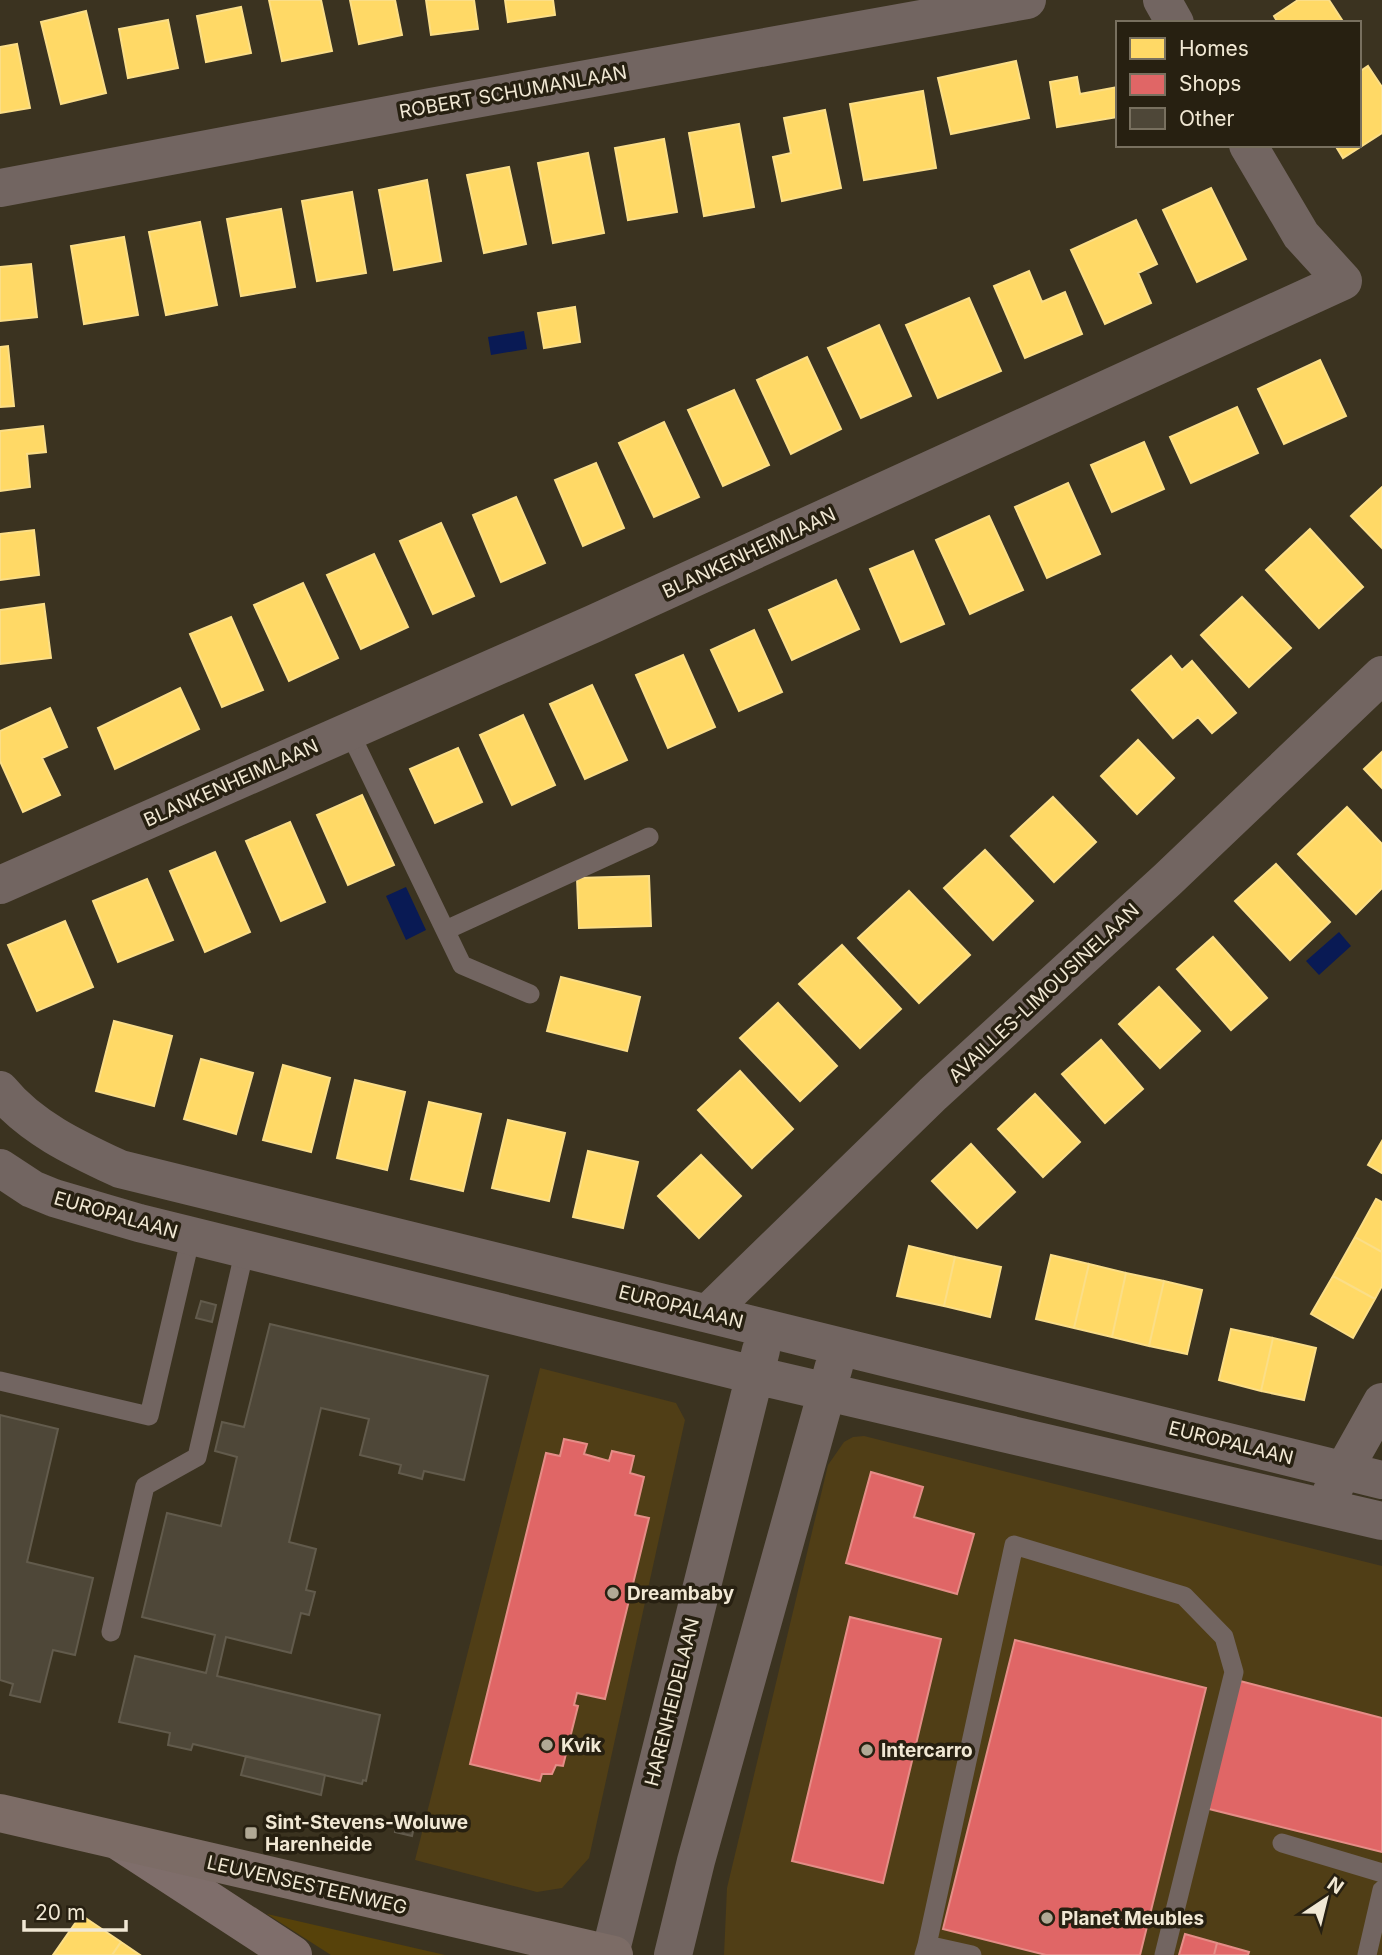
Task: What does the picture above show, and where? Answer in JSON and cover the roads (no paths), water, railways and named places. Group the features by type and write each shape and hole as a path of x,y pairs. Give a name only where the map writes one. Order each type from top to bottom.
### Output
{"main road":[{"name":"LEUVENSESTEENWEG","path":"0,1813 611,1955"}],"street":[{"name":"ROBERT SCHUMANLAAN","path":"0,188 472,99 1027,0"},
{"path":"1162,0 1174,21"},
{"name":"BLANKENHEIMLAAN","path":"0,884 593,624 1343,281 1301,235 1249,147"},
{"name":"AVAILLES-LIMOUSINELAAN","path":"708,1313 933,1094 1167,880 1382,675"},
{"name":"EUROPALAAN","path":"0,1090 24,1114 47,1131 120,1169 1382,1480"},
{"name":"EUROPALAAN","path":"0,1168 32,1189 54,1198 191,1236 754,1375 1382,1521"},
{"name":"HARENHEIDELAAN","path":"611,1955 766,1328"},
{"path":"673,1955 696,1861 839,1348"},
{"path":"1322,1507 1382,1402"},
{"path":"118,1841 293,1955"}],"lane":[{"path":"349,731 463,965 530,994"},
{"path":"446,930 649,837"},
{"path":"0,1381 149,1416 191,1236"},
{"path":"111,1632 145,1486 197,1457 245,1249"},
{"path":"972,1955 925,1950 1014,1545 1184,1596 1224,1637 1234,1672 1164,1955"},
{"path":"1282,1843 1382,1873"},
{"path":"1367,1955 1382,1890"}],"place":[{"name":"Dreambaby","path":"613,1593"},
{"name":"Kvik","path":"547,1745"},
{"name":"Intercarro","path":"867,1750"},
{"name":"Sint-Stevens-Woluwe Harenheide","path":"251,1833"},
{"name":"Planet Meubles","path":"1047,1918"}]}
